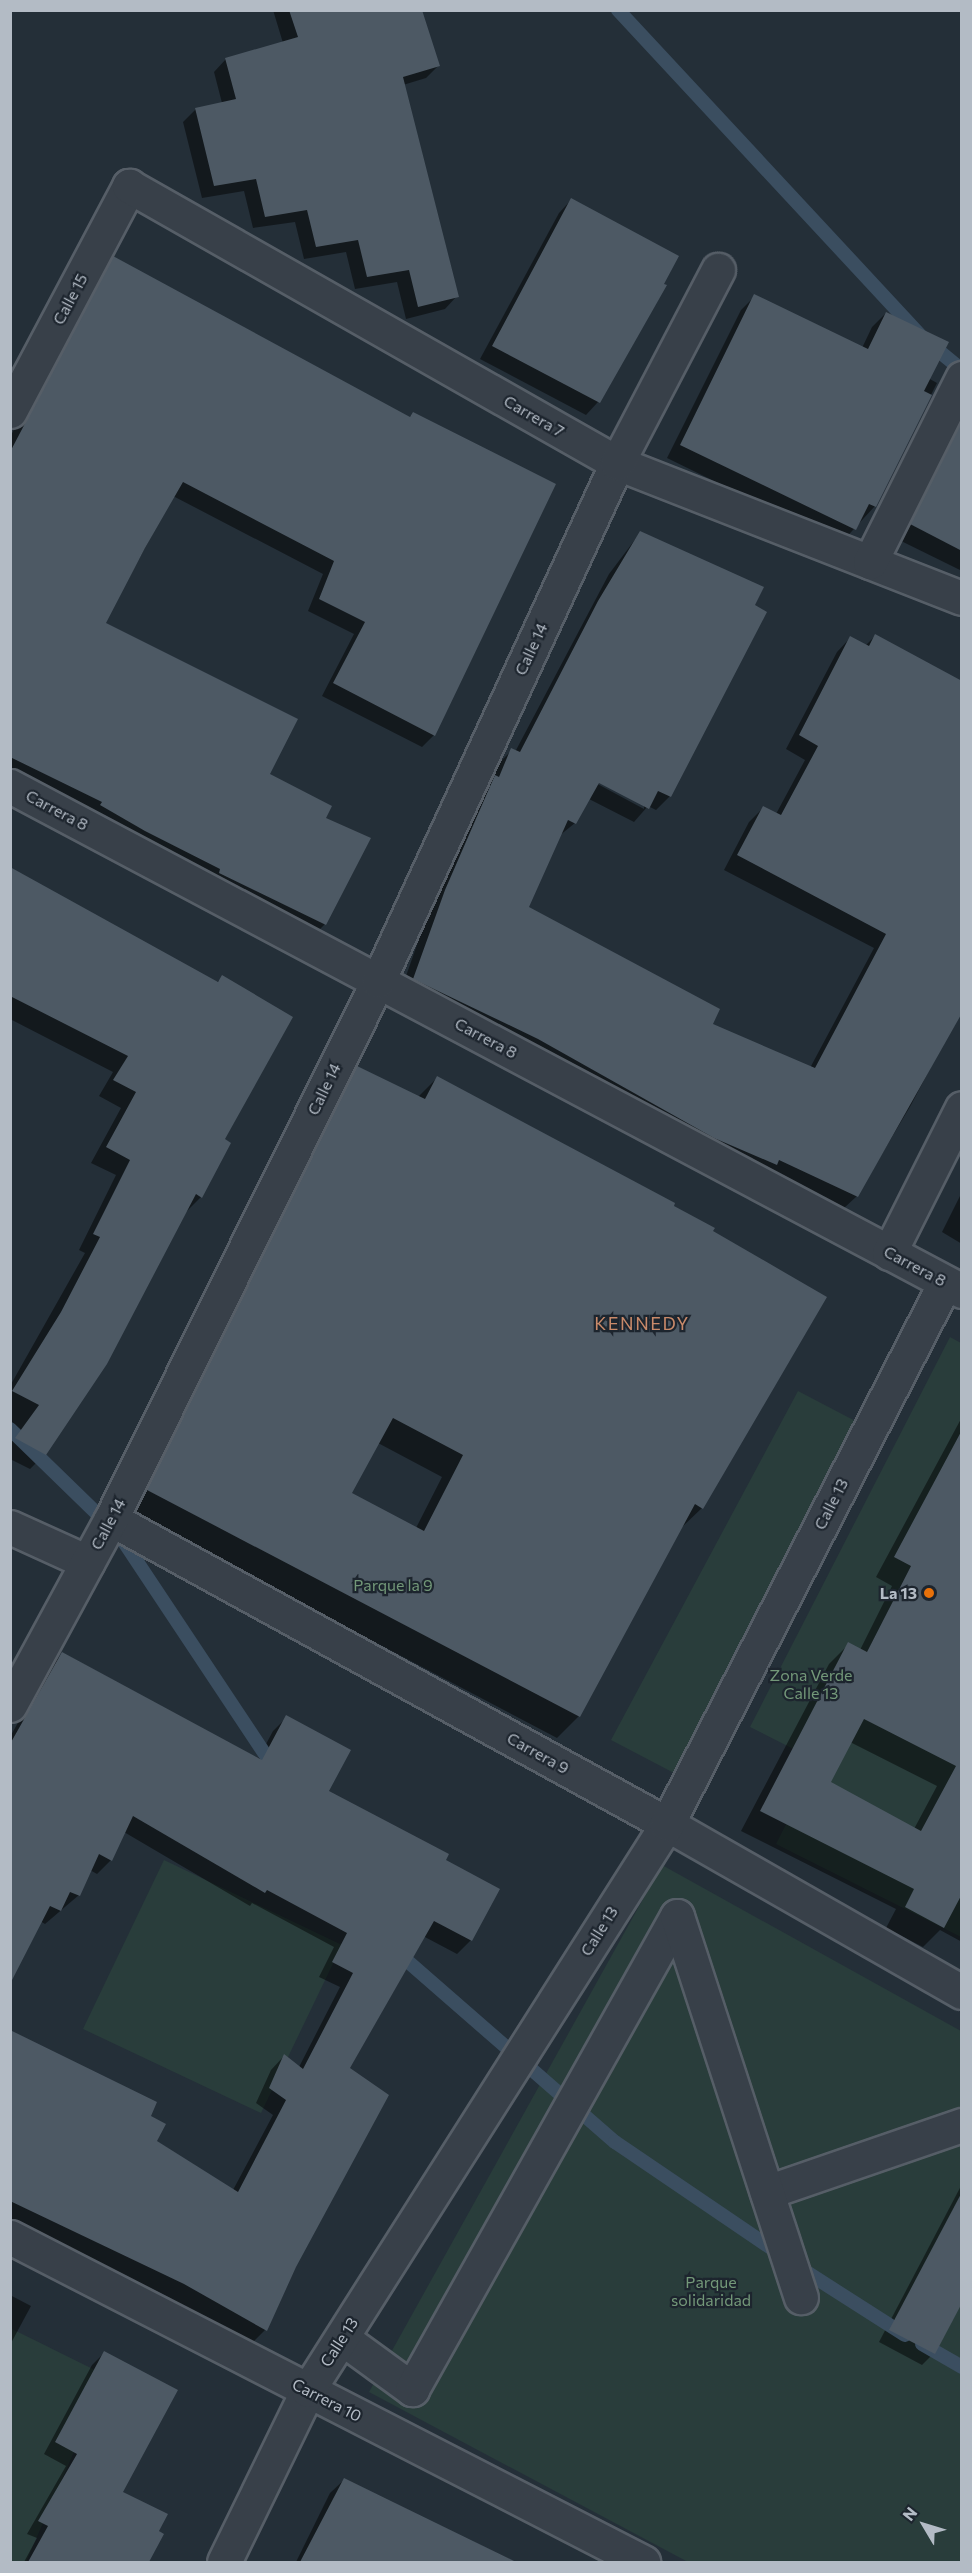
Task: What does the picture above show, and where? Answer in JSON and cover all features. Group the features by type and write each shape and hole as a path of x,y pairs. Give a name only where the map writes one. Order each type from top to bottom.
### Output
{"street":[{"name":"Calle 15","path":"10,411 129,186"},
{"name":"Carrera 7","path":"129,186 617,463 962,598"},
{"name":"Calle 14","path":"10,1705 111,1519 378,981 617,463 718,270"},
{"path":"870,562 962,378"},
{"name":"Carrera 8","path":"10,786 953,1287"},
{"path":"889,1253 962,1108"},
{"name":"Calle 13","path":"224,2562 308,2390 667,1824 953,1287"},
{"name":"Carrera 9","path":"111,1519 667,1824 962,1992"},
{"path":"10,1527 87,1562"},
{"path":"342,2338 412,2389 677,1916 801,2297"},
{"path":"767,2192 962,2125"},
{"name":"Carrera 10","path":"10,2236 643,2562"}],"green space":[{"name":"Zona Verde Calle 13","path":"950,1337 961,1343 961,1467 813,1759 750,1727"},
{"path":"798,1391 861,1424 674,1773 611,1740"},
{"path":"846,1707 961,1765 961,1937 776,1844"},
{"path":"164,1860 342,1945 261,2113 83,2029"},
{"name":"Parque solidaridad","path":"662,1865 961,2031 961,2562 688,2562 369,2392"},
{"path":"10,2328 107,2376 26,2562 11,2562"}],"building":[{"path":"289,10 422,10 440,66 403,77 459,297 418,307 409,270 367,277 358,240 316,247 307,210 265,217 256,179 214,186 195,108 236,99 225,58 298,37"},
{"path":"571,198 679,256 664,284 667,285 600,403 492,346"},
{"path":"113,256 410,417 413,412 556,484 435,736 333,683 365,622 319,599 334,561 183,482 145,548 106,623 298,719 270,774 332,806 326,818 371,838 326,925 219,873 220,869 145,831 100,805 102,802 10,757 10,452"},
{"path":"754,294 868,349 886,312 949,342 924,391 932,395 876,507 869,504 856,530 680,445"},
{"path":"962,421 962,551 910,524"},
{"path":"640,531 764,587 755,605 767,612 671,797 658,791 649,809 599,783 576,824 568,820 529,907 720,1009 713,1024 815,1068 886,934 737,855 763,806 781,815 818,746 799,735 850,636 869,646 875,634 962,681 962,1013 858,1197 779,1160 777,1165 714,1138 538,1039 413,979 445,890 495,775 499,777 511,748 520,752 598,601"},
{"path":"10,867 218,982 222,975 293,1017 225,1139 231,1143 202,1198 196,1194 107,1364 46,1455 15,1438 39,1405 12,1391 61,1312 100,1237 93,1234 130,1160 106,1147 136,1092 113,1080 128,1056 10,996"},
{"path":"357,1066 425,1099 437,1076 675,1203 674,1206 715,1228 713,1231 827,1297 703,1509 695,1504 580,1717 147,1490","holes":["393,1418 463,1455 424,1531 352,1493"]},
{"path":"962,1430 962,1894 944,1928 905,1907 914,1889 760,1811 848,1642 867,1652 911,1566 894,1557","holes":["864,1719 956,1766 921,1831 831,1782"]},
{"path":"62,1652 262,1760 286,1715 351,1750 329,1791 449,1854 446,1860 500,1889 472,1941 434,1921 350,2068 389,2095 296,2267 267,2331 184,2284 10,2201 10,2030 157,2102 151,2116 166,2124 157,2141 238,2192 286,2100 269,2088 284,2054 303,2069 353,1973 332,1962 347,1933 267,1890 265,1893 133,1816 112,1861 99,1854 80,1896 70,1892 61,1911 50,1906 10,1984 10,1744"},
{"path":"962,2192 962,2303 935,2354 889,2330"},
{"path":"104,2351 178,2390 123,2492 168,2514 159,2531 164,2534 149,2562 28,2562 48,2526 38,2521 77,2454 55,2442"},
{"path":"344,2478 393,2502 516,2562 300,2562"}],"waterway":[{"path":"618,10 923,338 962,370"},
{"path":"10,1429 120,1536 275,1769"},
{"path":"397,1952 615,2142 781,2255"},
{"path":"797,2266 905,2335"},
{"path":"922,2344 962,2367"}],"place":[{"name":"La 13","path":"929,1593"}],"district":[{"name":"KENNEDY","path":"642,1323"}],"park label":[{"name":"Parque la 9","path":"393,1585"}]}
